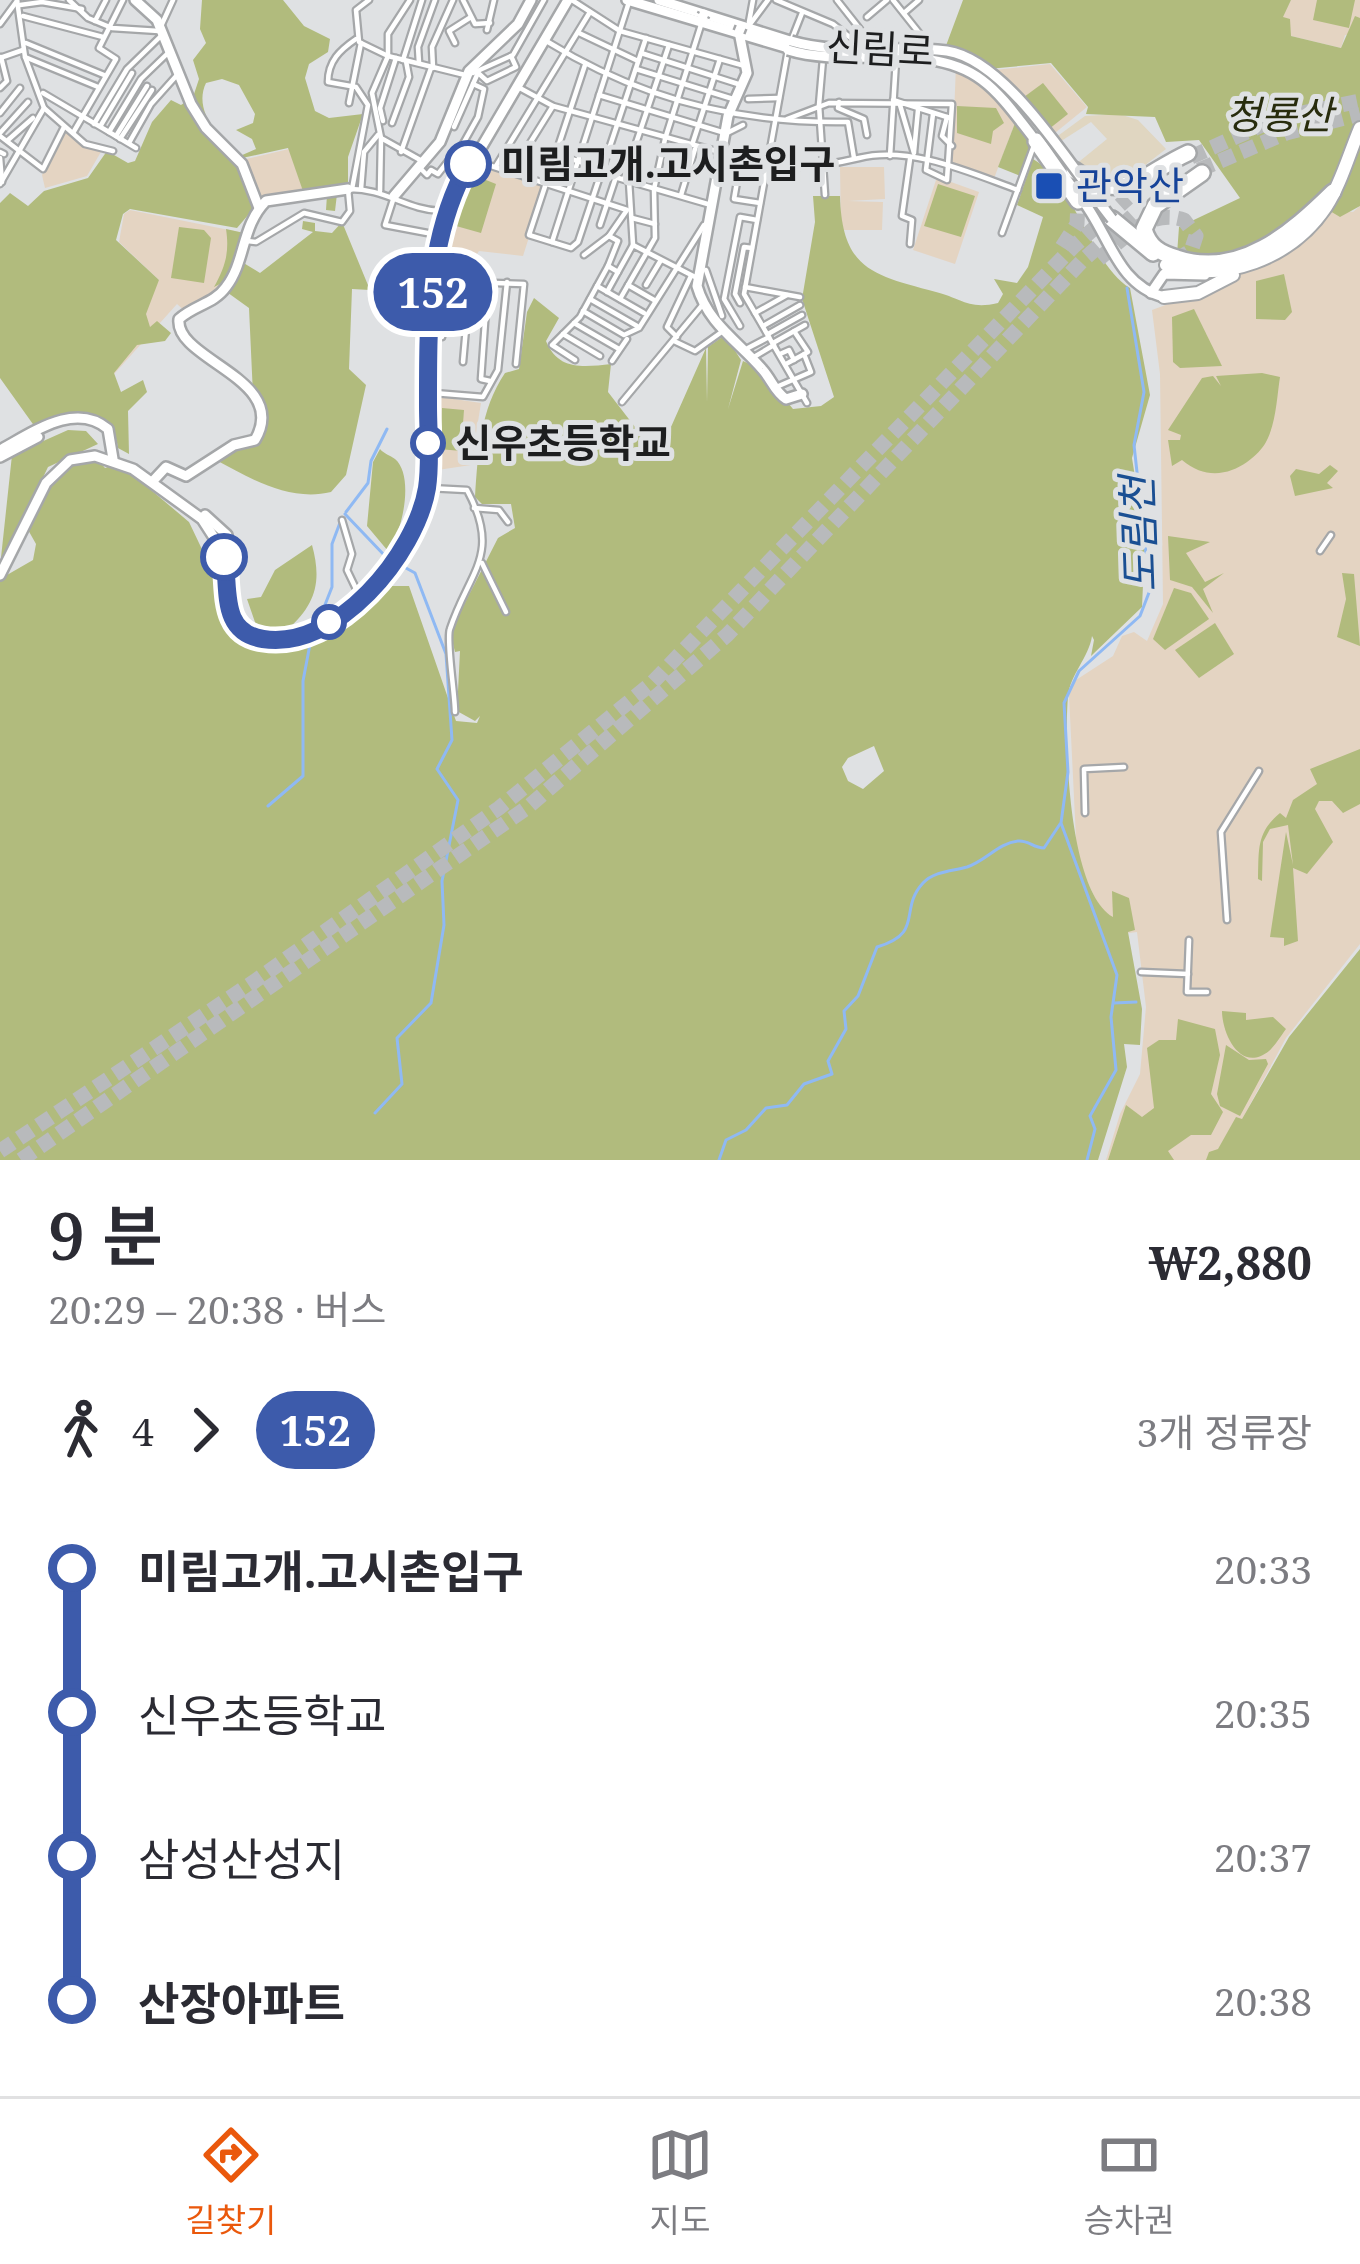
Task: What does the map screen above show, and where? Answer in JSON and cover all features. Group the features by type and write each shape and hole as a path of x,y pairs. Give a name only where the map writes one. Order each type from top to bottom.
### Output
{"highway":[{"path":"1036,143 1078,201"},
{"path":"1195,163 1155,206 1144,229 1161,252 1201,264 1244,256 1285,237 1334,192"},
{"path":"1073,170 1098,187 1124,188 1195,163"},
{"path":"1133,204 1195,163"},
{"path":"1103,217 1166,262"}],"main road":[{"path":"134,0 153,14 177,75 206,128 242,164 259,208"},
{"path":"394,196 445,134 472,76 518,25 531,0"},
{"path":"468,155 568,0"},
{"path":"0,572 37,488 53,467 77,454 97,452 205,515 222,538 236,614 261,635 316,628 360,596 409,528 425,488 437,235 443,211 468,155 568,0"},
{"name":"신림로","path":"658,0 680,3 702,19"},
{"name":"신림로","path":"629,1 823,53 896,55 920,50 974,67 1022,104 1036,143 1073,170 1103,217 1125,275 1165,296"},
{"path":"742,30 745,66 709,204 698,276 704,303 775,388 786,399 804,396"},
{"path":"729,117 749,74 742,30"},
{"name":"신림로","path":"823,53 871,50 974,67 1103,217"},
{"path":"1017,118 1026,116 1022,104"},
{"path":"1165,296 1211,287 1297,237 1334,192 1360,128"},
{"path":"153,481 166,466 186,476 260,434 255,399 246,383 185,341 177,327 181,316 209,303 230,283 242,240 259,208 284,195 350,189"},
{"path":"709,204 698,276 719,324"},
{"path":"153,481 222,538 230,615 250,635 270,640 307,634 341,616 401,548 425,488 437,235"},
{"path":"1166,262 1205,275"},
{"path":"1165,296 1164,274 1205,275 1243,266"},
{"path":"1165,296 1203,285 1205,275"},
{"path":"0,454 59,420 84,417 108,429 111,456"},
{"path":"0,454 72,420 89,420 106,430 111,456"},
{"path":"97,452 106,430"},
{"path":"0,572 37,495 55,471 77,458 111,456"}],"street":[{"path":"81,8 87,0"},
{"path":"95,21 106,0"},
{"path":"123,0 123,8 106,25 99,48 158,95"},
{"path":"97,125 129,71 160,32 173,0"},
{"path":"392,123 409,77 388,34 410,0"},
{"path":"383,121 380,108 422,0"},
{"path":"419,66 418,46 435,0"},
{"path":"401,152 432,68 432,47 453,0"},
{"path":"463,0 475,24 488,27 494,0"},
{"path":"454,128 472,76 511,56 544,0"},
{"path":"568,0 620,31 745,66"},
{"path":"742,30 753,0"},
{"path":"742,30 768,0 833,24 871,50"},
{"path":"850,0 839,3 871,50"},
{"path":"867,17 890,0 920,34 920,50"},
{"path":"904,13 919,0"},
{"path":"73,1 106,25 160,32"},
{"path":"552,242 629,1"},
{"path":"18,2 81,8"},
{"path":"18,2 25,50 44,108 85,144 112,151"},
{"path":"0,24 18,2"},
{"path":"349,103 358,41 356,10 363,2"},
{"name":"신림로","path":"789,45 803,11"},
{"path":"495,167 590,12"},
{"path":"23,16 103,37"},
{"path":"455,44 449,31 471,17"},
{"path":"620,299 647,252 655,224 654,189 664,139 702,19"},
{"path":"578,32 659,76 735,100"},
{"path":"585,65 529,235 571,248 578,242 646,38"},
{"path":"543,39 605,77 729,117 820,124 866,122"},
{"path":"358,41 419,66 487,81 516,67 511,56"},
{"path":"242,240 256,242 304,213 343,222 350,211 350,189 368,105 352,87 328,82 328,70 335,57 358,41"},
{"path":"607,292 634,244 627,180 669,45"},
{"path":"789,45 745,286 747,299 804,396"},
{"path":"25,50 100,88"},
{"path":"7,81 1,57 25,50 106,76"},
{"path":"115,135 169,52"},
{"path":"641,52 741,86"},
{"name":"신림로","path":"823,53 819,105 826,194"},
{"path":"890,159 896,55"},
{"path":"72,134 116,59"},
{"path":"380,191 380,137 371,98 398,59"},
{"path":"681,197 720,59"},
{"path":"66,73 71,62"},
{"path":"0,88 15,74"},
{"path":"128,143 158,95 177,75"},
{"path":"380,137 438,175 468,155 484,89 472,76"},
{"path":"515,85 554,106 741,160 822,166 854,158 912,157 1018,190"},
{"path":"115,135 146,86"},
{"path":"0,112 20,88"},
{"path":"39,89 136,148"},
{"path":"599,95 726,133 743,124"},
{"path":"759,98 759,119"},
{"path":"748,99 779,98"},
{"path":"776,120 819,105 893,100 952,104 943,116"},
{"path":"893,100 943,116"},
{"path":"838,102 838,108 853,110 866,122 867,134"},
{"path":"943,116 952,146 947,180 926,170 944,104"},
{"path":"35,119 26,105 0,134 43,169 64,126"},
{"path":"512,172 554,106"},
{"path":"900,106 912,157"},
{"path":"8,140 44,108"},
{"path":"910,244 913,220 902,216 918,110"},
{"path":"1,183 35,119"},
{"path":"851,124 854,158"},
{"path":"361,189 364,152 380,137"},
{"path":"1002,232 1036,143"},
{"path":"556,154 709,204"},
{"path":"1,155 1,183"},
{"path":"468,155 655,224"},
{"path":"741,160 734,199 760,202"},
{"path":"601,225 616,177"},
{"path":"350,189 380,191 418,211 443,211"},
{"path":"394,196 385,225 437,235"},
{"path":"584,255 630,213"},
{"path":"740,326 724,299 740,217 757,220"},
{"path":"583,311 624,335 638,328 707,220"},
{"path":"575,360 552,345 583,311 608,266 618,241 609,236"},
{"path":"634,244 698,276 667,327 695,351 730,309 747,299"},
{"path":"740,303 735,294 743,247 752,248"},
{"path":"646,285 661,260"},
{"path":"608,266 618,272"},
{"path":"488,280 481,379 492,381"},
{"path":"438,281 524,284 516,364"},
{"path":"428,393 483,397 498,370 507,282"},
{"path":"464,362 470,283"},
{"path":"628,285 655,301"},
{"path":"597,286 646,314"},
{"path":"745,286 800,301 763,326"},
{"path":"755,313 788,295"},
{"path":"590,299 638,328"},
{"path":"622,402 704,303"},
{"path":"750,355 802,315"},
{"path":"574,323 619,349"},
{"path":"750,355 771,339 805,325"},
{"path":"768,376 808,352 794,331"},
{"path":"563,334 600,356"},
{"path":"612,361 627,339"},
{"path":"780,354 789,350 794,360"},
{"path":"775,388 811,372 804,354"},
{"path":"425,488 466,490 483,526 482,563 447,633 455,712"},
{"path":"474,508 499,510 508,522"},
{"path":"342,520 352,554 347,570 360,596"},
{"path":"1320,551 1331,535"},
{"path":"482,563 506,612"},
{"path":"1085,813 1084,769 1124,767"},
{"path":"1227,920 1221,832 1258,771"},
{"path":"1189,940 1187,992 1207,992"},
{"path":"1141,972 1188,974"}],"shaded area":[{"path":"1291,0 1360,0 1360,34 1345,35 1341,48 1291,36 1282,17"},
{"path":"1050,64 1087,107 1050,137 994,70"},
{"path":"956,65 973,74 1017,118 993,181 952,166"},
{"path":"1119,114 1138,120 1166,149 1118,186 1075,165 1107,139 1091,122 1058,143 1055,138 1085,116"},
{"path":"64,130 102,150 87,176 45,188 42,175"},
{"path":"289,149 304,193 260,207 242,160"},
{"path":"471,159 546,184 523,256 479,251 473,260 450,259 434,267 438,235"},
{"path":"840,167 884,167 885,199 848,201 883,202 882,230 841,230"},
{"path":"937,177 979,192 955,264 913,250"},
{"path":"1360,206 1360,944 1286,1038 1220,1160 1106,1160 1120,1114 1140,1074 1146,1007 1137,932 1129,933 1101,911 1077,859 1069,695 1076,680 1113,656 1122,636 1134,632 1147,641 1163,604 1160,374 1152,310 1198,293 1325,208 1353,212"},
{"path":"130,210 244,233 230,283 186,312 177,304 97,393 159,280 119,242 124,214"},
{"path":"434,396 481,403 471,465 431,471"}],"green space":[{"path":"202,0 283,0 304,26 330,39 328,52 309,64 305,78 315,111 329,118 363,114 348,157 348,189 337,194 335,211 326,210 327,195 304,194 288,148 242,158 255,207 237,228 130,209 123,214 116,240 159,280 146,314 150,327 157,321 171,333 165,341 137,345 114,373 121,392 143,380 147,392 128,411 129,454 118,448 107,424 97,419 73,417 35,427 0,378 0,203 10,193 28,206 44,191 88,178 107,151 128,163 135,161 152,122 171,100 181,105 193,97 199,79 193,60 206,43 200,29","holes":["222,79 239,85 255,114 253,123 236,130 252,139 256,149 240,156 216,133 203,103 206,83"]},
{"name":"청룡산","path":"963,0 1291,0 1283,17 1290,19 1291,36 1341,48 1355,16 1360,18 1360,206 1340,217 1325,208 1297,237 1176,268 1179,227 1240,198 1199,140 1166,142 1155,117 1086,114 1088,107 1051,63 988,69 944,51"},
{"path":"1317,0 1355,0 1349,28 1313,20"},
{"path":"1043,83 1068,114 1049,129 1024,97"},
{"path":"957,106 996,108 1004,123 993,131 991,144 957,133"},
{"path":"1017,118 1036,141 1023,177 998,167"},
{"path":"1033,159 1060,186 1104,261 1130,288 1150,395 1132,458 1145,540 1142,607 1091,656 1092,636 1068,696 1069,781 1078,849 1098,902 1113,917 1112,891 1129,898 1135,930 1128,932 1142,1009 1140,1045 1124,1044 1127,1067 1098,1160 0,1160 0,579 33,560 36,544 27,528 39,495 77,459 98,460 105,468 119,463 189,522 219,585 220,615 232,633 260,647 338,630 384,586 409,586 456,721 477,723 480,716 475,721 457,711 460,651 455,652 450,632 498,538 515,528 511,504 482,504 475,497 477,464 490,402 505,373 519,369 527,312 534,298 559,318 546,341 557,358 582,366 611,364 608,392 635,427 667,436 706,348 707,402 708,347 725,335 741,360 728,409 743,361 760,369 793,409 821,406 834,397 802,299 815,222 813,196 840,196 847,240 878,274 979,305 998,303 1003,294 994,279 1017,283 1028,267 1043,217 1017,205","holes":["874,746 884,771 863,789 848,781 842,767 848,758"]},
{"path":"475,164 490,169 486,180 496,184 481,233 449,224"},
{"path":"938,184 975,196 961,237 924,226"},
{"path":"303,221 315,223 315,231 332,233 342,222 370,290 352,289 349,369 366,385 346,475 331,492 316,494 271,487 216,460 261,430 253,395 249,308 224,290 224,282 214,287 225,261 226,229 244,233 237,259 260,273 313,232 302,229"},
{"path":"179,227 204,230 211,238 204,283 171,278"},
{"path":"1284,274 1292,312 1285,320 1256,319 1256,281"},
{"path":"1194,309 1222,366 1180,368 1173,362 1172,317"},
{"path":"1262,373 1280,377 1272,427 1254,457 1222,473 1196,469 1182,460 1172,466 1168,440 1180,440 1181,435 1168,430 1202,378 1213,376 1221,386 1216,376"},
{"path":"442,408 464,410 461,451 439,449"},
{"path":"68,430 86,431 98,444 48,467 0,567 12,455"},
{"path":"380,449 395,459 404,478 402,519 388,551 367,526 373,462"},
{"path":"1330,465 1338,471 1327,483 1333,488 1295,496 1290,476 1296,469 1319,474"},
{"path":"1168,536 1210,542 1186,553 1205,582 1224,573 1203,589 1213,613 1192,587 1170,580"},
{"path":"312,545 316,581 311,601 288,629 257,628 247,599 261,597 275,570"},
{"path":"1342,573 1354,574 1360,646 1337,637 1346,599"},
{"path":"1174,588 1191,593 1209,619 1165,650 1153,639"},
{"path":"1215,623 1234,654 1199,678 1175,650"},
{"path":"1360,749 1360,804 1343,813 1332,801 1319,801 1315,809 1333,842 1307,874 1293,868 1298,941 1284,946 1284,938 1270,937 1286,832 1293,865 1288,825 1270,829 1263,842 1262,881 1258,879 1263,835 1280,813 1286,818 1293,800 1317,784 1310,769"},
{"path":"1360,949 1360,1160 1206,1160 1236,1117 1242,1119 1289,1037"},
{"path":"1222,1011 1246,1013 1246,1020 1273,1017 1286,1029 1269,1051 1249,1058 1229,1039"},
{"path":"1178,1019 1215,1029 1220,1055 1211,1094 1223,1112 1211,1135 1191,1135 1168,1151 1174,1160 1108,1160 1126,1105 1142,1117 1154,1108 1147,1048 1159,1040 1176,1040"},
{"path":"1226,1045 1249,1060 1266,1059 1268,1064 1240,1116 1220,1106 1217,1094"}],"waterway":[{"name":"도림천","path":"1087,1160 1095,1129 1090,1116 1116,1070 1111,1017 1117,975 1061,823 1068,772 1064,703 1079,671 1140,616 1150,590 1134,445 1144,392 1127,288"},
{"path":"346,512 368,483 371,461 387,429"},
{"path":"345,514 386,557 415,573 446,654 452,740 437,769 458,800 442,881 444,925 431,1003 397,1038 402,1084 375,1113"},
{"path":"319,620 332,587 332,544 341,520"},
{"path":"268,806 303,776 303,681 311,639"},
{"name":"도림천","path":"719,1160 726,1140 746,1130 766,1108 787,1105 804,1084 832,1074 828,1061 846,1029 844,1011 858,996 877,947 906,928 912,902 927,879 974,864 1011,842 1044,848 1060,824"},
{"path":"1114,1003 1136,1002"}],"tunnel":[{"path":"1191,157 1278,118 1360,101"},
{"path":"1199,170 1286,133 1360,114"},
{"path":"0,1151 255,981 499,808 652,683 1073,247 1128,198"},
{"path":"1062,247 1077,224 1078,201"},
{"path":"21,1160 528,807 727,635 1083,260 1138,211"},
{"path":"1099,259 1137,228 1171,217 1184,220 1196,236 1191,251 1175,260"}],"bus line":[{"name":"152","path":"224,557 230,615 250,635 270,640 307,634 341,616 401,548 427,488 438,235 450,196 468,164"}],"place":[{"name":"미림고개.고시촌입구","path":"468,164"},
{"name":"관악산","path":"1049,186"},
{"name":"신우초등학교","path":"428,443"}]}
